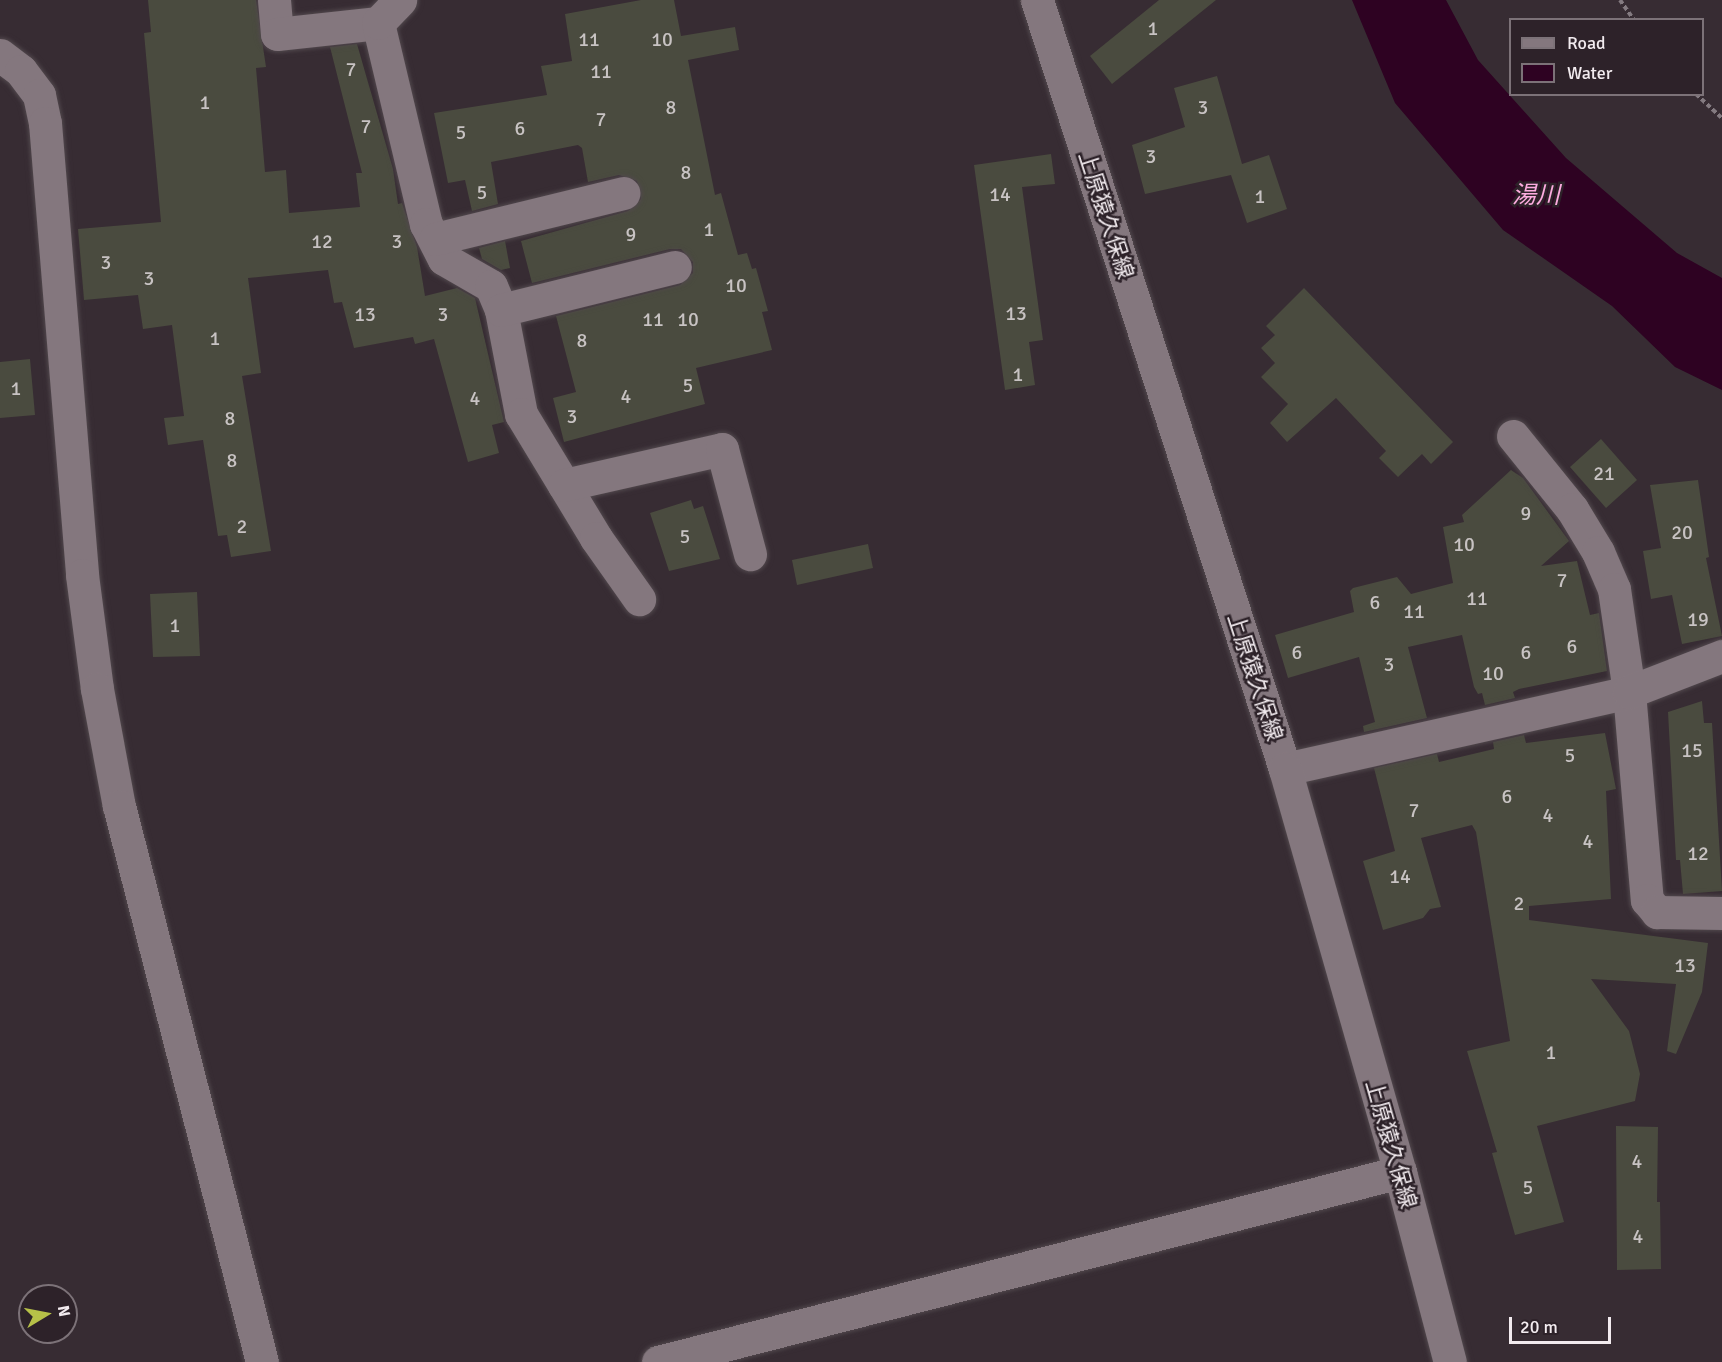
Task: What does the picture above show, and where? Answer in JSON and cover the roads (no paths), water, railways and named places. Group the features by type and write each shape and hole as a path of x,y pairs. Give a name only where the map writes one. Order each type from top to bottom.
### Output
{"street":[{"path":"274,0 277,34 389,12 426,225 444,259 490,286 501,310 521,414 564,485 639,599"},
{"name":"上原猿久保線","path":"1037,0 1285,769 1400,1172 1450,1362"},
{"path":"0,55 21,71 39,95 45,123 82,575 97,689 118,806 262,1362"},
{"path":"435,239 623,193"},
{"path":"501,310 675,267"},
{"path":"1513,436 1572,509 1598,552 1614,589 1629,692 1647,900 1657,912 1722,913"},
{"path":"564,485 722,449 750,554"},
{"path":"1285,769 1629,692 1722,656"},
{"path":"658,1362 1400,1172"}],"water":[{"name":"湯川","path":"1352,0 1446,0 1478,60 1566,158 1677,253 1722,278 1722,390 1675,367 1612,306 1503,230 1395,103"}]}
